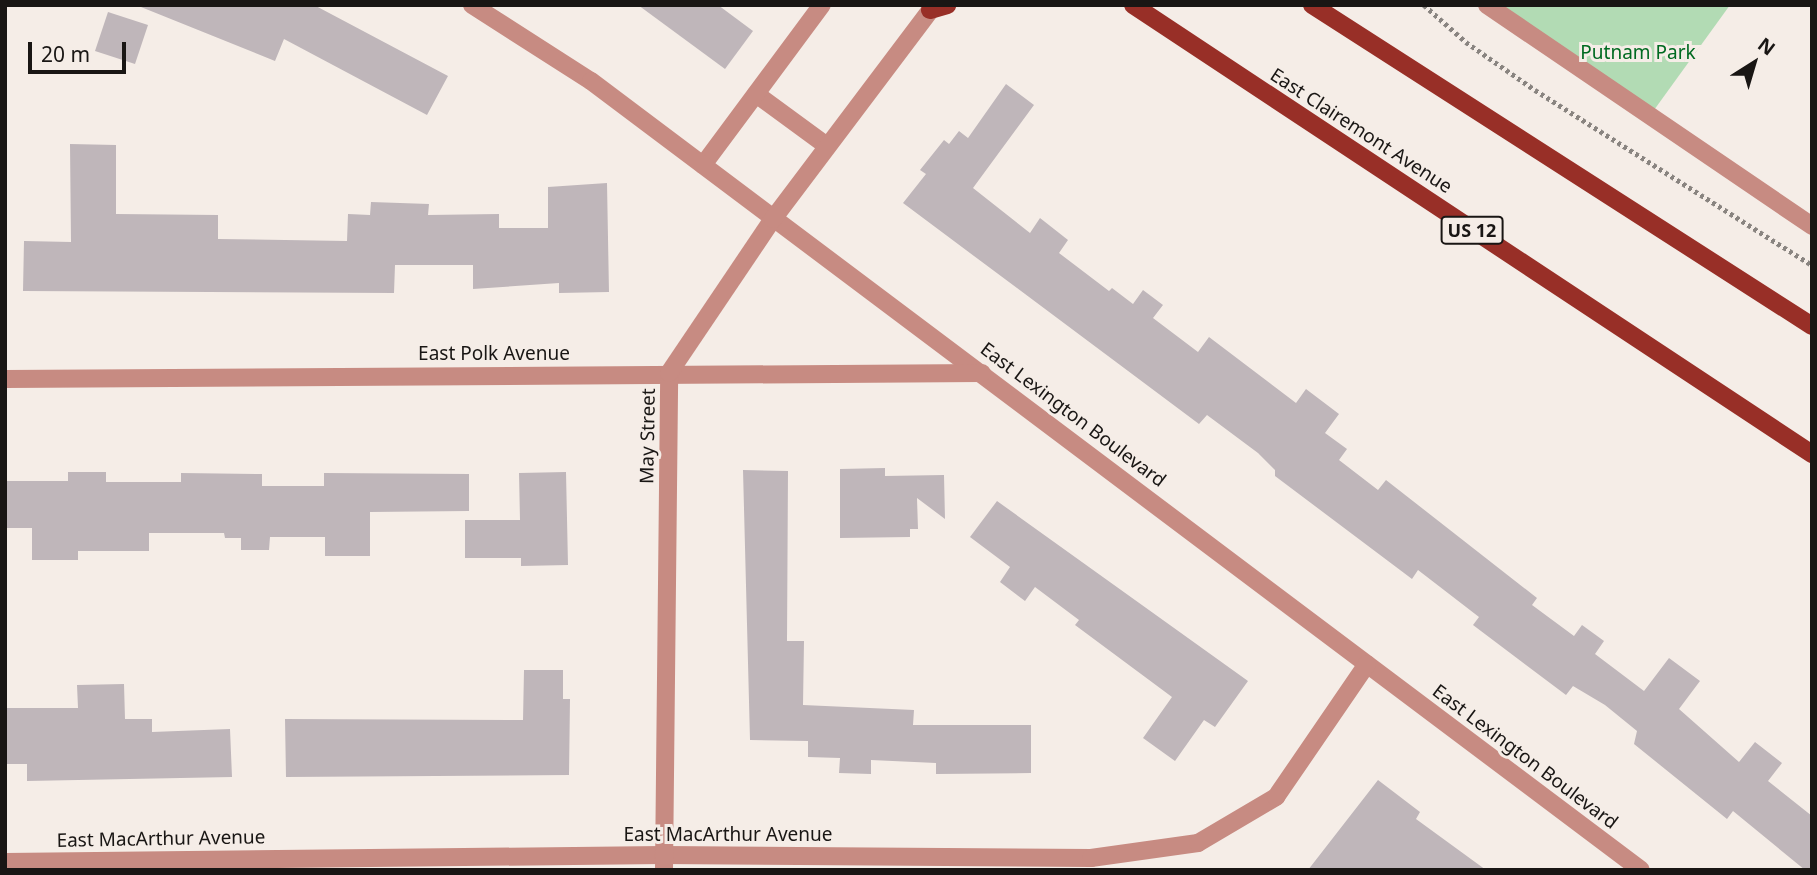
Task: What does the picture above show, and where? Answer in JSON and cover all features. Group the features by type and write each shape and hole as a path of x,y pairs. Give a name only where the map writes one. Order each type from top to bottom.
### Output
{"main road":[{"name":"East Clairemont Avenue","path":"1133,5 1812,454"},
{"path":"1312,5 1812,326"}],"street":[{"name":"East Lexington Boulevard","path":"472,5 591,81 1641,870"},
{"path":"703,165 822,5"},
{"path":"1487,5 1812,226"},
{"name":"May Street","path":"663,862 669,373 773,219 937,7"},
{"path":"756,94 827,146"},
{"name":"East Polk Avenue","path":"5,379 982,373"},
{"name":"East MacArthur Avenue","path":"5,862 1091,859 1198,843 1276,797 1367,664"}],"path":[{"path":"1424,5 1466,42 1535,90 1812,265"}],"green space":[{"name":"Putnam Park","path":"1487,5 1730,5 1649,117"}],"building":[{"path":"136,5 314,5 448,76 427,115 284,39 275,61"},
{"path":"638,5 718,5 753,31 725,69"},
{"path":"108,12 148,25 135,64 95,51"},
{"path":"1006,84 1034,105 973,188 1030,233 1040,218 1068,240 1059,253 1109,291 1112,288 1133,304 1143,290 1163,305 1153,318 1198,352 1209,337 1296,403 1306,389 1339,414 1325,433 1347,449 1339,460 1378,490 1386,480 1537,598 1532,605 1574,636 1582,625 1604,641 1595,654 1644,691 1669,658 1700,681 1679,709 1739,762 1755,742 1782,763 1768,781 1812,816 1812,870 1805,870 1733,811 1727,819 1634,744 1637,731 1605,705 1573,686 1566,695 1473,625 1479,617 1418,570 1412,579 1275,476 1275,470 1258,453 1207,415 1199,424 903,203 926,174 920,170 944,140 949,144 959,131 968,138"},
{"path":"70,144 116,145 116,214 218,215 218,239 347,241 348,214 370,215 371,202 429,204 428,215 499,214 499,228 548,228 548,187 607,183 609,292 559,293 559,283 473,289 473,265 395,265 394,293 23,291 24,241 71,242"},
{"path":"885,468 885,476 944,475 945,519 917,498 918,529 910,529 910,537 840,538 840,469"},
{"path":"743,470 788,471 787,641 804,641 803,705 914,710 913,725 1031,725 1031,773 936,774 936,763 871,760 871,774 839,773 840,758 808,757 808,741 750,740"},
{"path":"68,472 106,472 106,482 181,482 181,473 262,474 262,486 324,486 324,473 469,474 469,511 370,512 370,556 325,556 325,537 270,537 269,550 241,550 241,538 225,538 224,533 149,533 149,551 78,551 78,560 32,560 32,528 5,528 5,481 68,481"},
{"path":"566,472 568,565 521,566 521,558 465,558 465,520 520,520 519,473"},
{"path":"997,501 1248,681 1215,727 1204,720 1175,761 1143,738 1172,697 1075,625 1079,620 1035,587 1025,601 1000,582 1010,567 970,537"},
{"path":"524,670 563,670 563,699 570,699 569,775 286,777 285,719 523,720"},
{"path":"124,684 125,719 152,719 152,732 230,729 232,777 27,781 27,764 5,764 5,708 78,708 77,685"},
{"path":"1378,780 1420,812 1416,819 1486,870 1308,870"}]}
